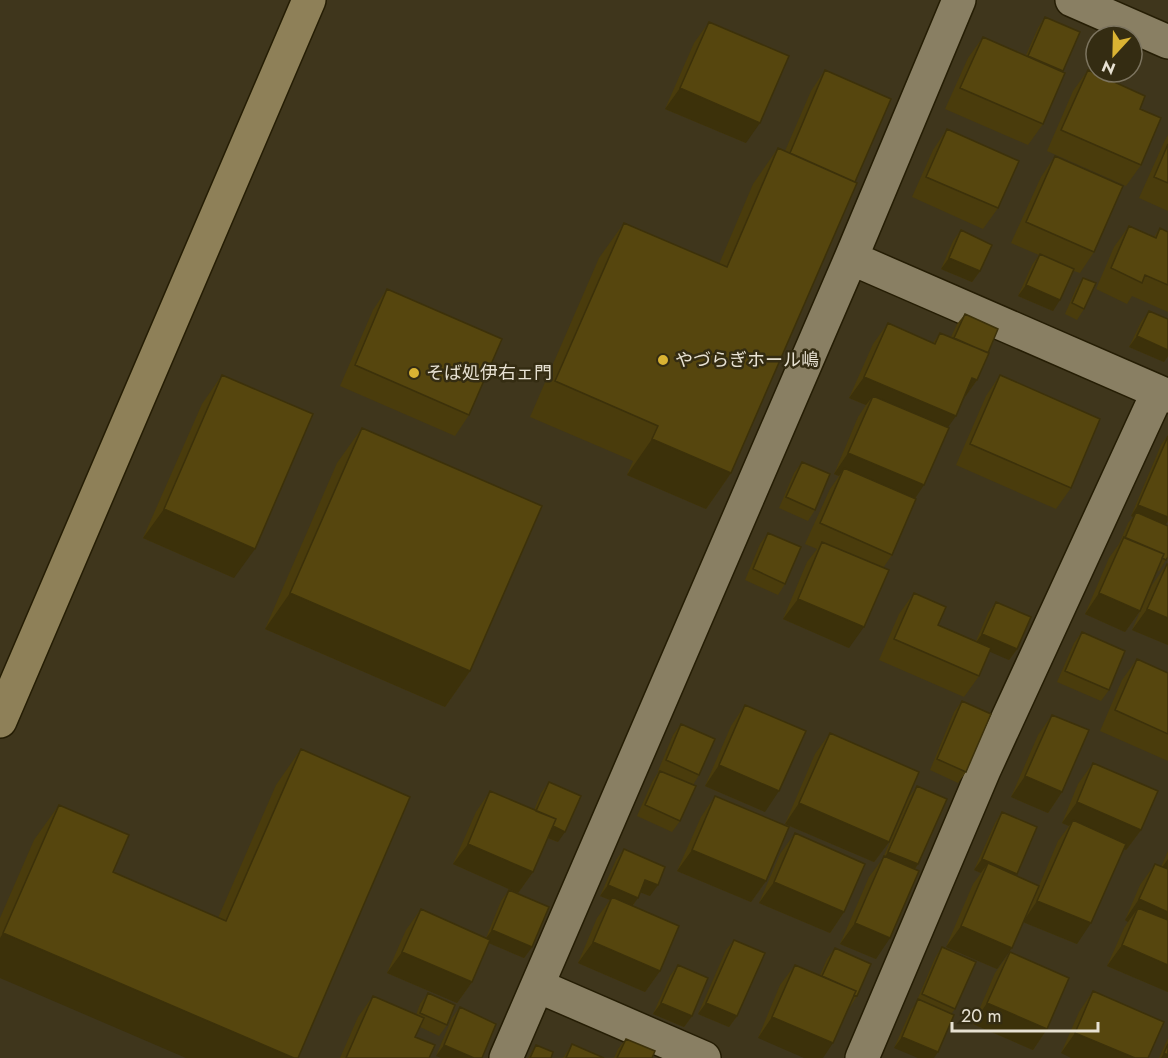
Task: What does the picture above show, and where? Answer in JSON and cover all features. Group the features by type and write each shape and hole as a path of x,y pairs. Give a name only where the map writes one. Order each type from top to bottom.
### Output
{"street":[{"path":"0,721 309,0"},
{"path":"506,1058 851,258 959,0"},
{"path":"1072,0 1168,42"},
{"path":"851,258 1163,394 984,770 862,1058"},
{"path":"538,986 704,1058"}],"building":[{"path":"1045,17 1080,32 1063,71 1028,56"},
{"path":"709,22 789,56 760,123 680,88"},
{"path":"983,37 1065,73 1043,124 960,88"},
{"path":"825,70 891,99 855,182 790,153"},
{"path":"1084,79 1084,84 1119,84 1145,96 1140,109 1161,118 1141,165 1061,130"},
{"path":"947,129 1019,161 998,208 926,177"},
{"path":"1168,144 1168,183 1154,177"},
{"name":"やづらぎホール嶋","path":"778,148 857,183 731,473 652,439 658,426 555,381 624,223 727,267"},
{"path":"1055,156 1123,186 1094,252 1026,222"},
{"path":"1129,226 1156,238 1160,228 1168,232 1168,285 1145,275 1142,283 1111,268"},
{"path":"961,230 992,245 980,271 949,258"},
{"path":"1040,254 1074,269 1060,300 1026,285"},
{"path":"1083,278 1096,283 1084,309 1072,303"},
{"name":"そば処伊右ェ門","path":"387,289 502,339 469,415 355,365"},
{"path":"1149,311 1168,319 1168,350 1137,336"},
{"path":"965,314 998,329 988,353 954,338"},
{"path":"888,323 935,344 940,333 989,353 977,380 972,378 956,416 864,377"},
{"path":"222,375 313,414 255,549 164,509"},
{"path":"1000,375 1100,419 1071,488 970,444"},
{"path":"873,396 949,428 924,485 848,453"},
{"path":"362,428 542,506 470,671 290,593"},
{"path":"1168,436 1168,517 1138,505"},
{"path":"802,462 830,474 815,510 786,497"},
{"path":"844,468 916,499 892,555 820,523"},
{"path":"1136,512 1168,526 1168,557 1166,560 1162,558 1164,554 1125,538"},
{"path":"768,533 801,547 785,584 753,569"},
{"path":"1124,537 1164,554 1140,611 1099,593"},
{"path":"822,542 889,570 864,627 798,599"},
{"path":"1168,565 1168,618 1147,609"},
{"path":"914,593 946,607 938,625 991,648 979,676 894,639"},
{"path":"996,602 1031,617 1017,649 982,634"},
{"path":"1082,632 1125,651 1109,690 1065,671"},
{"path":"1137,659 1168,673 1168,734 1115,710"},
{"path":"962,701 991,714 966,772 937,759"},
{"path":"745,705 806,731 779,791 719,765"},
{"path":"1052,715 1089,730 1062,792 1025,776"},
{"path":"681,724 715,739 699,775 666,760"},
{"path":"830,733 919,772 889,842 799,803"},
{"path":"301,749 410,797 298,1058 3,933 59,805 129,835 113,872 226,921"},
{"path":"1093,763 1158,791 1141,830 1077,802"},
{"path":"660,771 696,786 680,821 645,805"},
{"path":"549,782 581,796 565,832 553,826 556,819 536,811"},
{"path":"917,786 947,799 918,864 888,852"},
{"path":"490,791 556,819 533,872 468,844"},
{"path":"715,796 789,827 766,881 692,850"},
{"path":"1002,812 1037,827 1017,874 982,859"},
{"path":"1073,820 1126,844 1091,923 1037,901"},
{"path":"795,833 865,864 844,912 774,882"},
{"path":"624,849 665,867 658,885 645,880 638,898 608,885"},
{"path":"884,856 919,871 890,938 855,923"},
{"path":"988,863 1039,886 1012,948 961,926"},
{"path":"1155,864 1168,869 1168,912 1139,899"},
{"path":"509,890 549,907 532,947 492,930"},
{"path":"612,897 679,926 660,971 593,942"},
{"path":"1138,908 1168,920 1168,965 1122,945"},
{"path":"421,909 490,940 472,982 402,952"},
{"path":"734,940 765,953 737,1016 706,1003"},
{"path":"942,947 976,962 955,1009 922,994"},
{"path":"835,948 871,964 857,996 854,995 856,991 822,976"},
{"path":"1010,952 1069,978 1047,1029 987,1003"},
{"path":"678,965 708,978 692,1016 661,1003"},
{"path":"795,965 856,991 833,1043 772,1017"},
{"path":"1093,991 1164,1022 1148,1058 1135,1058 1075,1033"},
{"path":"428,993 455,1005 447,1025 420,1013"},
{"path":"373,996 424,1018 415,1037 435,1045 429,1058 346,1058"},
{"path":"918,999 954,1015 938,1052 902,1037"},
{"path":"460,1007 496,1024 482,1058 474,1058 444,1045"},
{"path":"626,1039 655,1051 652,1058 617,1058"},
{"path":"572,1044 604,1058 566,1058"},
{"path":"536,1045 553,1052 551,1058 530,1058"}],"place":[{"name":"やづらぎホール嶋","path":"663,360"},
{"name":"そば処伊右ェ門","path":"414,373"}]}
